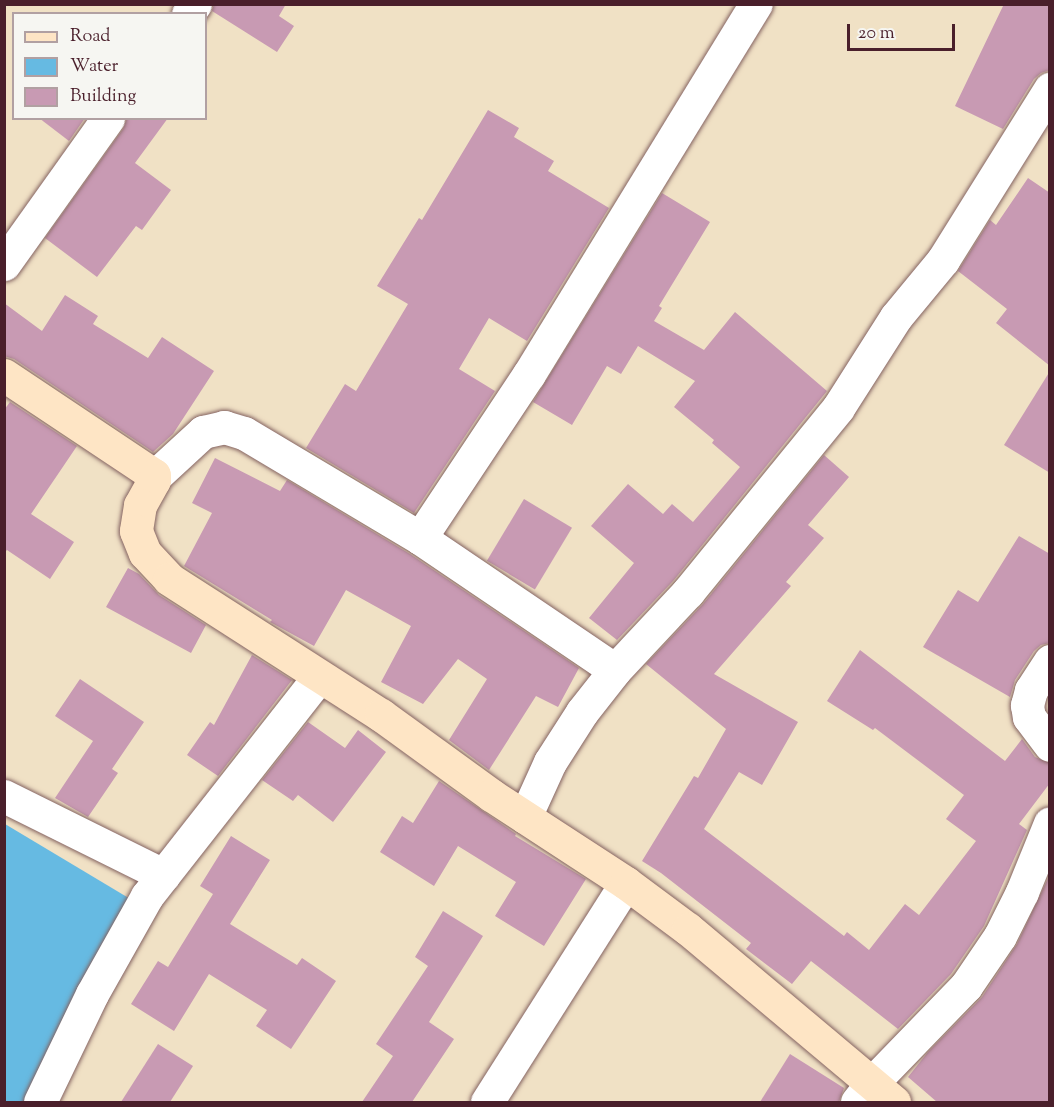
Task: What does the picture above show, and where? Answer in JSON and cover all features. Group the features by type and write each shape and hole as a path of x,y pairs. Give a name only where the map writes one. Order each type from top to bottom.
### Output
{"street":[{"path":"420,538 530,374 756,4"},
{"path":"525,818 550,762 582,712 615,670 688,592 838,408 896,317 943,260 1050,89"},
{"path":"4,264 107,120"},
{"path":"4,375 154,477"},
{"path":"615,670 420,538 244,433 224,427 203,432 154,477 140,505 136,531 145,553 169,579 381,715 525,818 626,883 697,936 874,1096 966,986 1000,936 1022,892 1050,823"},
{"path":"1050,661 1031,690 1027,705 1029,717 1050,745"},
{"path":"40,1102 92,994 147,896 319,677"},
{"path":"4,796 163,875"},
{"path":"487,1102 626,883"}],"water":[{"path":"5,824 137,903 24,1102 5,1102"}],"building":[{"path":"214,4 286,4 279,16 294,26 277,52 212,11"},
{"path":"1004,4 1050,4 1050,70 1034,79 1003,129 955,106"},
{"path":"488,110 519,128 514,137 554,161 548,171 609,208 527,341 489,318 459,369 495,391 414,513 306,448 345,384 356,391 408,304 377,286 419,218 422,220"},
{"path":"42,120 84,120 69,141"},
{"path":"126,120 167,120 135,163 171,190 142,230 136,226 97,277 45,238 123,129"},
{"path":"1028,178 1050,193 1050,366 996,323 1007,309 958,271 990,220 996,225"},
{"path":"662,193 710,222 659,306 662,308 654,321 704,350 735,312 827,391 674,580 617,640 589,618 634,563 591,526 628,484 663,514 672,504 693,522 740,467 712,443 714,440 674,407 695,381 638,346 621,374 607,366 572,425 533,402"},
{"path":"65,295 98,316 93,324 148,358 162,337 214,371 173,434 153,452 14,359 4,356 4,303 42,331"},
{"path":"1050,371 1050,473 1004,445"},
{"path":"10,402 77,446 31,514 74,542 50,579 7,550 4,553 4,410"},
{"path":"824,455 849,477 808,525 824,538 786,582 791,586 714,674 798,722 762,785 739,772 704,829 844,936 847,932 869,950 905,904 919,915 976,841 946,819 964,795 875,728 873,730 827,701 860,650 1005,761 1022,739 1035,757 1050,763 1050,783 1019,824 1027,830 984,926 951,974 898,1029 811,961 792,984 746,949 751,943 661,873 642,861 694,776 698,778 726,729 646,664 703,604"},
{"path":"215,458 280,491 287,480 410,554 579,668 558,707 536,696 489,770 449,740 487,679 458,659 423,704 381,682 411,626 346,590 314,646 270,622 272,620 184,566 212,513 192,503"},
{"path":"524,499 572,528 535,590 487,561"},
{"path":"1019,536 1050,554 1050,643 1041,645 1034,651 1015,680 1010,697 923,647 958,590 978,602"},
{"path":"128,568 139,574 159,595 206,625 191,653 106,607"},
{"path":"252,655 292,680 218,776 187,755 210,722 214,725"},
{"path":"80,679 144,722 112,769 118,773 88,817 55,798 93,741 55,716"},
{"path":"308,722 345,748 358,730 386,752 333,822 298,795 293,801 262,780"},
{"path":"439,781 516,834 515,836 586,879 544,946 495,916 516,882 458,846 434,886 380,852 402,816 413,823"},
{"path":"231,836 270,860 230,924 297,965 302,958 336,981 291,1049 256,1026 267,1010 209,974 174,1031 131,1004 158,961 168,967 213,894 200,886"},
{"path":"1050,874 1050,1102 937,1102 908,1077 928,1052 982,997 1017,944"},
{"path":"443,911 483,936 429,1022 454,1039 412,1102 362,1102 393,1056 376,1044 428,966 415,957"},
{"path":"158,1044 193,1066 170,1102 121,1102"},
{"path":"790,1054 844,1088 839,1102 760,1102"}]}
